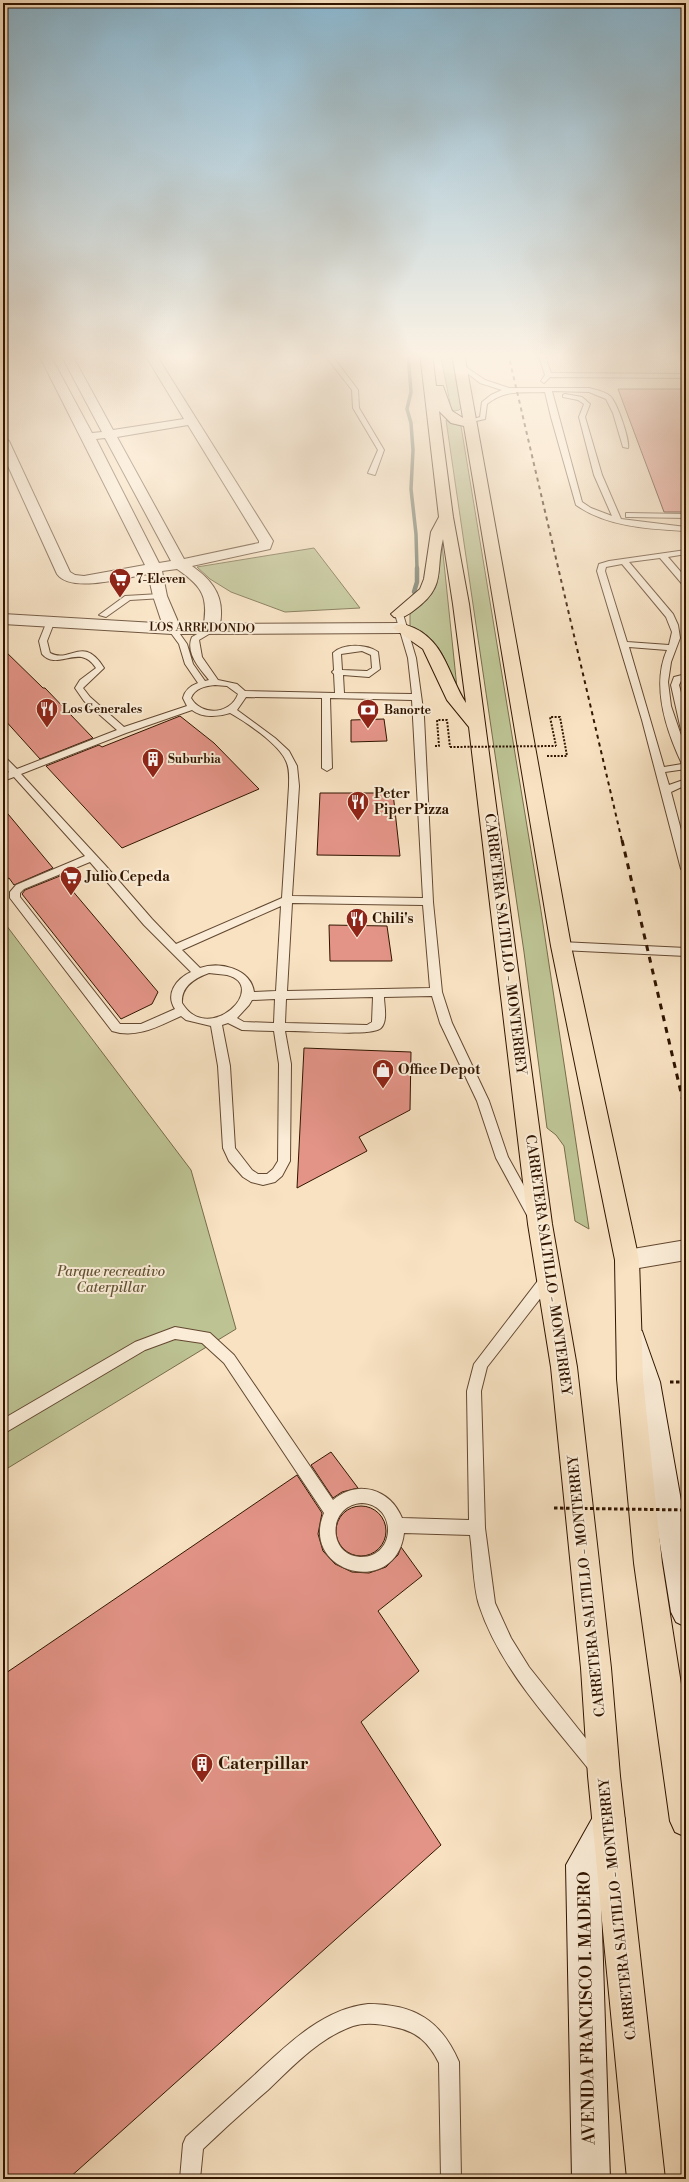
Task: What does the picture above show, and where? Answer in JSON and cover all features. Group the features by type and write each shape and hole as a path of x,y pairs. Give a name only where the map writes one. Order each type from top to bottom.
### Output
{"main road":[{"name":"CARRETERA SALTILLO - MONTERREY","path":"438,455 446,517 461,604 540,1224 564,1366 596,1668 604,1776 646,2179"},
{"path":"475,455 561,946 627,1260 630,1379 648,1563 686,1821"},
{"path":"446,517 438,531 434,555 432,583 420,600 400,621 431,648 456,702 465,715 477,726"}],"street":[{"path":"9,455 64,574 72,579 84,580 180,564 265,546 266,541 213,455"},
{"path":"97,455 154,568 160,596 172,623"},
{"path":"121,455 180,564 199,579 210,591 214,603 213,624"},
{"name":"LOS ARREDONDO","path":"3,607 103,615 172,623"},
{"name":"LOS ARREDONDO","path":"3,619 50,623 213,624 400,621"},
{"path":"627,1260 686,1250"},
{"path":"628,1322 647,1382 686,1612"},
{"name":"AVENIDA FRANCISCO I. MADERO","path":"591,2179 583,1865 609,1819"}],"lane":[{"path":"372,473 379,455"},
{"path":"566,455 579,503 585,509 664,528 686,528"},
{"path":"592,455 598,475 617,517"},
{"path":"617,517 686,516"},
{"path":"686,552 623,560 602,566 600,571 624,644 661,770 686,869"},
{"path":"662,555 682,574 686,583"},
{"path":"623,560 670,616 676,626 678,636 672,648 665,670 664,690 669,713 686,763"},
{"path":"103,615 128,598 160,596"},
{"path":"400,621 412,658 416,697 422,766 428,902 436,992 446,1023 483,1101 502,1158 540,1224"},
{"path":"50,623 43,641 46,654 54,658 60,658 83,653 95,660 100,668 97,674 85,680 79,688 87,699 123,731"},
{"path":"172,623 183,644 189,664 203,684"},
{"path":"213,624 195,639 194,644 199,661 215,682"},
{"path":"624,644 672,648"},
{"path":"336,672 369,674 374,672 376,669 375,654 366,649 341,651 337,653 336,672 340,697"},
{"path":"665,670 681,678 675,685 683,712 686,730"},
{"path":"192,707 187,698 188,694 196,686 215,682 233,685 242,694 340,697 416,697"},
{"path":"3,778 123,731 192,707 210,713 231,710 238,705 242,694"},
{"path":"326,696 327,768"},
{"path":"216,1021 224,1066 229,1148 241,1170 258,1180 270,1180 279,1173 284,1161 285,1064 279,1027 288,899 294,769 290,758 241,715 231,710"},
{"path":"669,713 683,712"},
{"path":"3,760 92,857 174,950 198,972"},
{"path":"661,770 686,766"},
{"path":"666,790 686,782"},
{"path":"92,857 20,887 15,892 15,898 116,1028 134,1030 182,1011"},
{"path":"174,950 288,899 428,902"},
{"path":"561,946 686,952"},
{"path":"219,969 233,973 244,981 248,988 249,996 246,1005 228,1018 216,1021 203,1021 191,1017 182,1011 177,1003 177,994 180,985 187,977 198,972 219,969"},
{"path":"228,1018 242,1026 308,1026 368,1029 377,1025 379,1018 378,992"},
{"path":"249,996 282,994 436,992"},
{"path":"549,1277 481,1364 474,1397 477,1528 487,1604 505,1644 523,1673 604,1776"},
{"path":"3,1427 140,1346 175,1333 205,1338 229,1359 332,1511"},
{"path":"362,1495 374,1498 385,1504 392,1513 396,1525 396,1537 392,1548 384,1557 373,1563 361,1565 349,1562 338,1556 329,1540 328,1522 332,1511 340,1503 351,1497 362,1495"},
{"path":"396,1525 477,1528"},
{"path":"190,2179 193,2144 305,2044 328,2026 353,2016 375,2013 414,2020 428,2030 441,2045 449,2062 451,2179"}],"path":[{"path":"440,746 437,720 447,720 450,747 556,746 550,717 560,717 567,756 528,757"},
{"path":"554,1508 686,1510"}],"green space":[{"path":"451,455 466,455 541,911 589,1229 575,1221 564,1146 556,1135 547,1128 524,952"},
{"path":"442,544 457,688 440,650 432,640 422,632 410,626 410,614 427,600 437,583"},
{"path":"314,548 360,608 285,612 231,592 210,579 197,567"},
{"name":"Parque recreativo Caterpillar","path":"3,921 191,1170 236,1329 3,1471"}],"building":[{"path":"643,455 686,455 686,512 664,512"},
{"path":"3,649 43,688 45,688 93,738 40,759 3,718"},
{"name":"Suburbia","path":"180,716 214,743 259,789 122,848 46,766 99,745 102,747"},
{"name":"Banorte","path":"384,719 387,741 351,742 351,720"},
{"path":"320,793 393,793 400,856 317,855"},
{"path":"3,808 53,868 14,885 9,878 3,881"},
{"path":"60,876 158,992 152,1004 121,1019 22,894 25,890"},
{"path":"329,925 387,926 392,961 330,961"},
{"path":"304,1048 411,1052 410,1110 359,1137 367,1151 297,1188"},
{"path":"331,1452 358,1488 342,1492 333,1498 311,1465"},
{"name":"Caterpillar","path":"297,1475 322,1513 318,1534 323,1551 335,1564 352,1572 369,1573 386,1567 398,1555 401,1547 422,1576 378,1611 419,1671 361,1722 441,1845 68,2179 3,2179 3,1675"},
{"path":"361,1506 370,1508 381,1517 386,1531 384,1540 375,1551 361,1556 352,1554 341,1545 336,1531 338,1522 347,1511"}],"waterway":[{"path":"413,455 411,489 416,534 417,569"},
{"path":"414,592 417,582 417,569"}],"railway":[{"path":"532,455 622,841"},
{"path":"622,840 686,1114"}],"place":[{"name":"7-Eleven","path":"120,598"},
{"name":"Los Generales","path":"47,728"},
{"name":"Banorte","path":"368,730"},
{"name":"Suburbia","path":"153,778"},
{"name":"Peter Piper Pizza","path":"358,822"},
{"name":"Julio Cepeda","path":"71,896"},
{"name":"Chili's","path":"357,938"},
{"name":"Office Depot","path":"383,1090"},
{"name":"Caterpillar","path":"202,1784"}]}
